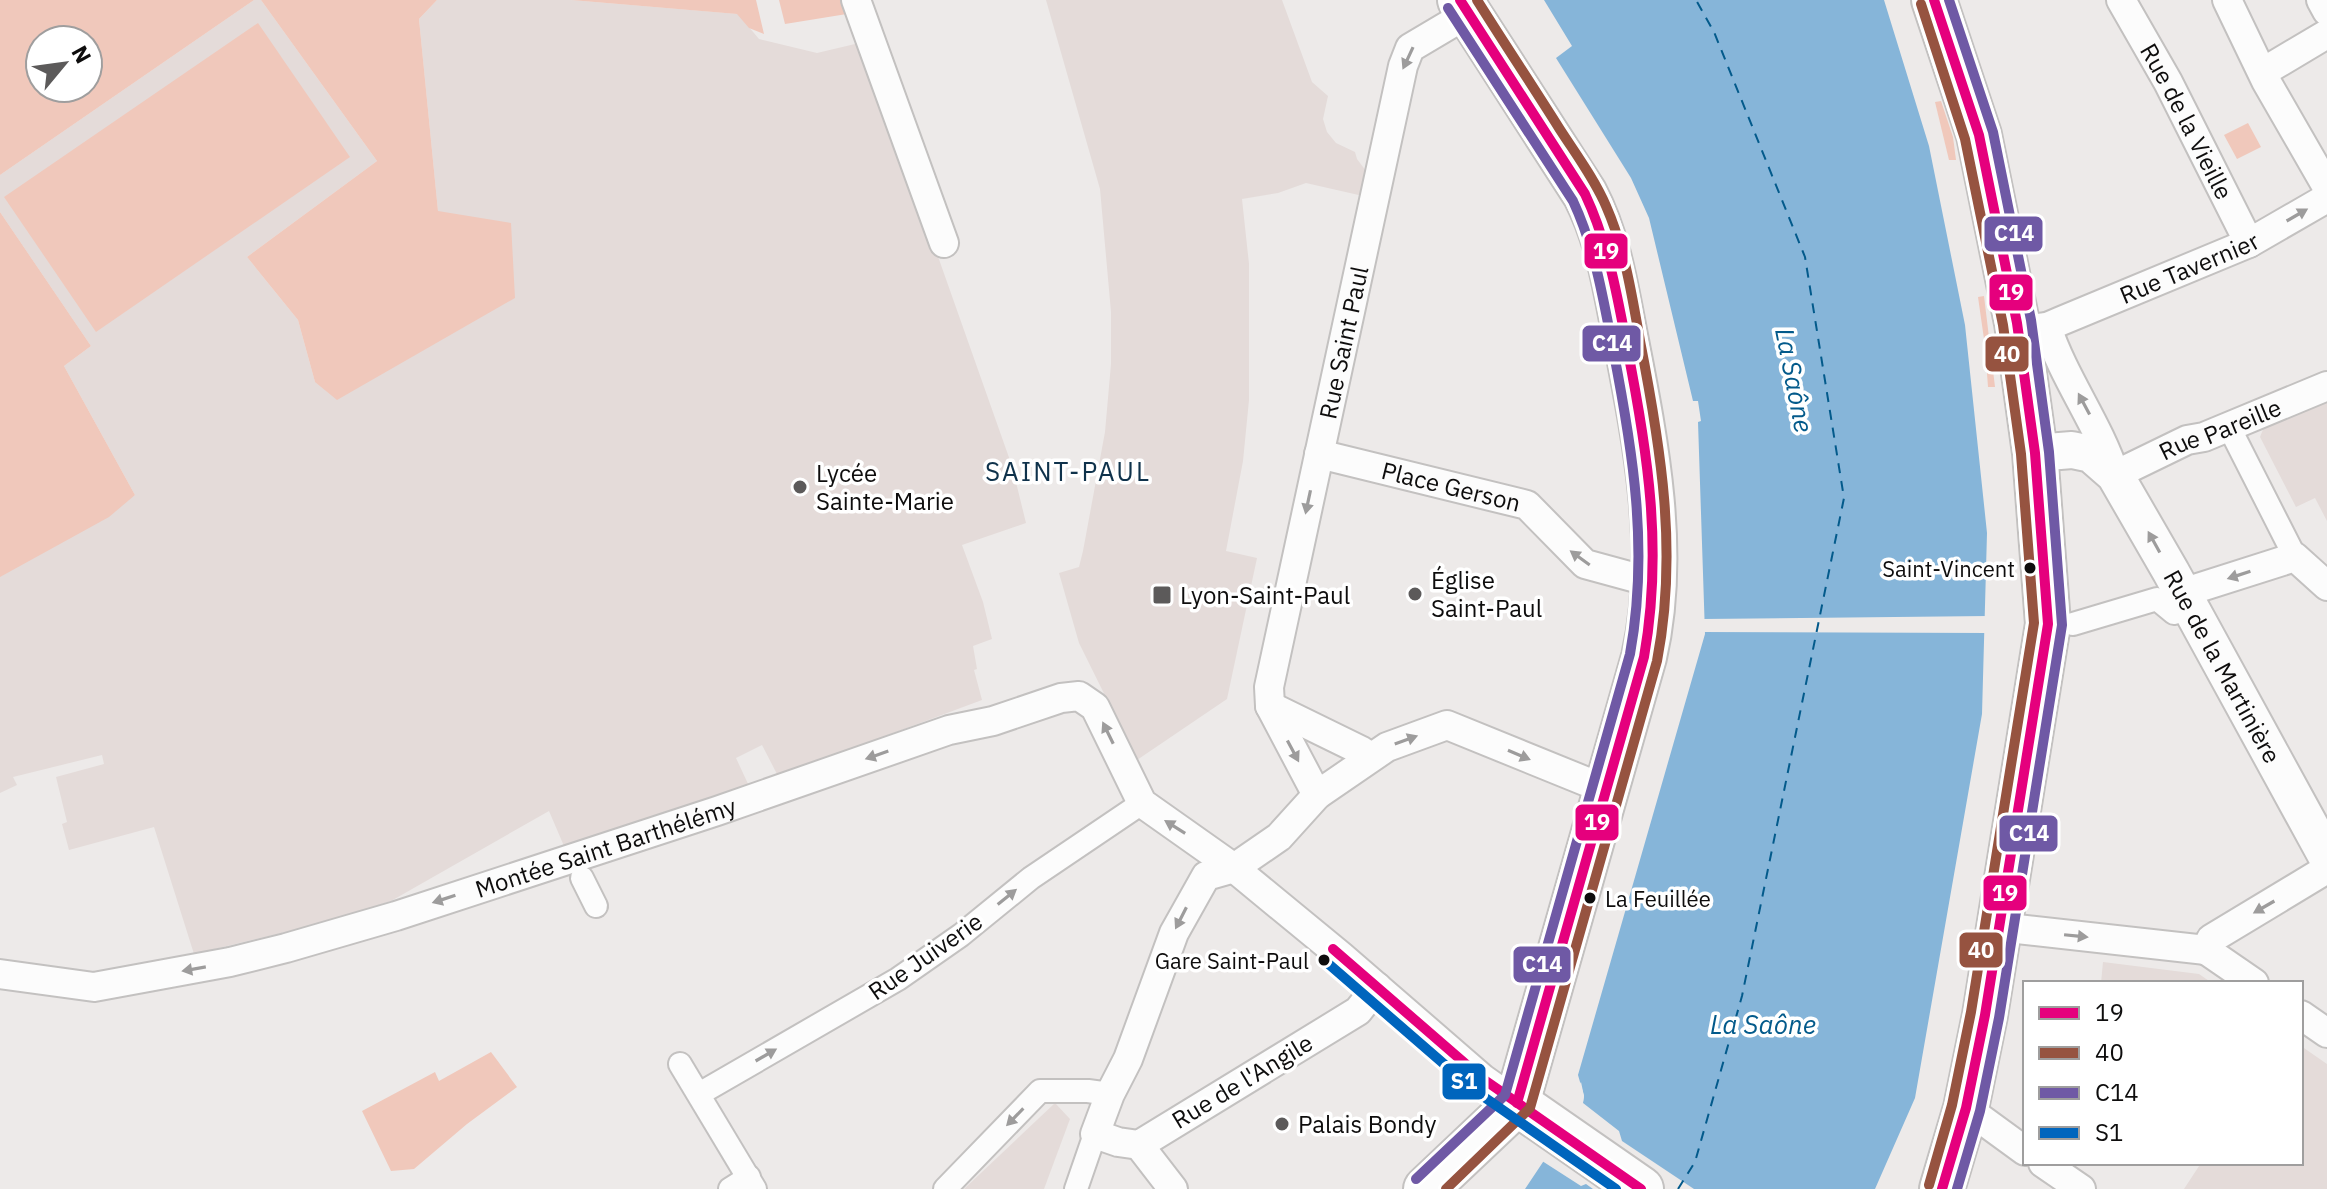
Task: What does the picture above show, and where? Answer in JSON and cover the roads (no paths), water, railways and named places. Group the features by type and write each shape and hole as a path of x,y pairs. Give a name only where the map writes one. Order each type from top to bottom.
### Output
{"main road":[{"path":"1934,0 1979,135 2032,328 2035,453 2048,624 1985,1015 1966,1108 1942,1189"},
{"path":"1426,1189 1517,1103 1644,657 1651,624 1654,580 1645,437 1600,223 1585,194 1464,7"},
{"path":"1517,1103 1641,1189"}],"street":[{"path":"856,0 944,243"},
{"name":"Rue de la Vieille","path":"2121,0 2168,82 2249,243"},
{"path":"2227,0 2327,187"},
{"path":"2321,0 2327,11"},
{"name":"Rue Saint Paul","path":"1270,706 1269,687 1403,66 1410,48 1464,7"},
{"path":"2263,72 2327,34"},
{"name":"Rue Tavernier","path":"2032,328 2249,243 2327,198"},
{"path":"2032,328 2055,349 2105,446 2115,475"},
{"name":"Rue Pareille","path":"2115,475 2187,440 2204,437 2327,386"},
{"path":"2229,427 2295,557 2327,586"},
{"path":"2035,453 2072,450 2091,454 2115,475"},
{"name":"Place Gerson","path":"1319,454 1527,505 1585,564 1654,580"},
{"name":"Rue de la Martinière","path":"2115,475 2178,603 2327,857"},
{"path":"2073,624 2157,599 2178,603 2295,557"},
{"name":"Montée Saint Barthélémy","path":"0,974 94,987 230,962 286,948 396,916 717,811 949,730 993,721 1061,698 1079,696 1095,707 1142,803"},
{"path":"1270,706 1362,751 1367,759"},
{"path":"1270,706 1317,795"},
{"path":"1076,1189 1174,933 1206,876 1234,868 1279,837 1317,795 1367,759 1387,747 1447,725 1607,790"},
{"path":"1142,803 1234,868 1483,1079 1517,1103"},
{"name":"Rue Juiverie","path":"699,1094 898,979 961,935 1031,878 1142,803"},
{"path":"2206,950 2211,939 2327,869"},
{"path":"582,878 596,906"},
{"path":"1999,927 2206,950 2251,981"},
{"name":"Rue de l'Angile","path":"1139,1145 1358,1011 1377,987"},
{"path":"2303,1016 2327,1033"},
{"path":"680,1064 699,1094 745,1185"},
{"path":"945,1189 1040,1091 1110,1094"},
{"path":"1966,1108 2023,1150"},
{"path":"1095,1134 1139,1145 1173,1189"},
{"path":"2046,1165 2081,1189"}],"water":[{"name":"La Saône","path":"1544,0 1884,0 1929,146 1965,325 1987,533 1982,714 1915,1098 1875,1189 1525,1189 1583,1102 1578,1075 1705,634 1698,401 1693,401 1649,218 1631,178 1556,58 1572,46"}],"place":[{"name":"Lycée Sainte-Marie","path":"800,487"},
{"name":"Saint-Vincent","path":"2030,568"},
{"name":"Église Saint-Paul","path":"1415,594"},
{"name":"Lyon-Saint-Paul","path":"1162,595"},
{"name":"La Feuillée","path":"1590,898"},
{"name":"Gare Saint-Paul","path":"1324,960"},
{"name":"Palais Bondy","path":"1282,1124"}],"district":[{"name":"SAINT-PAUL","path":"1068,471"}]}
